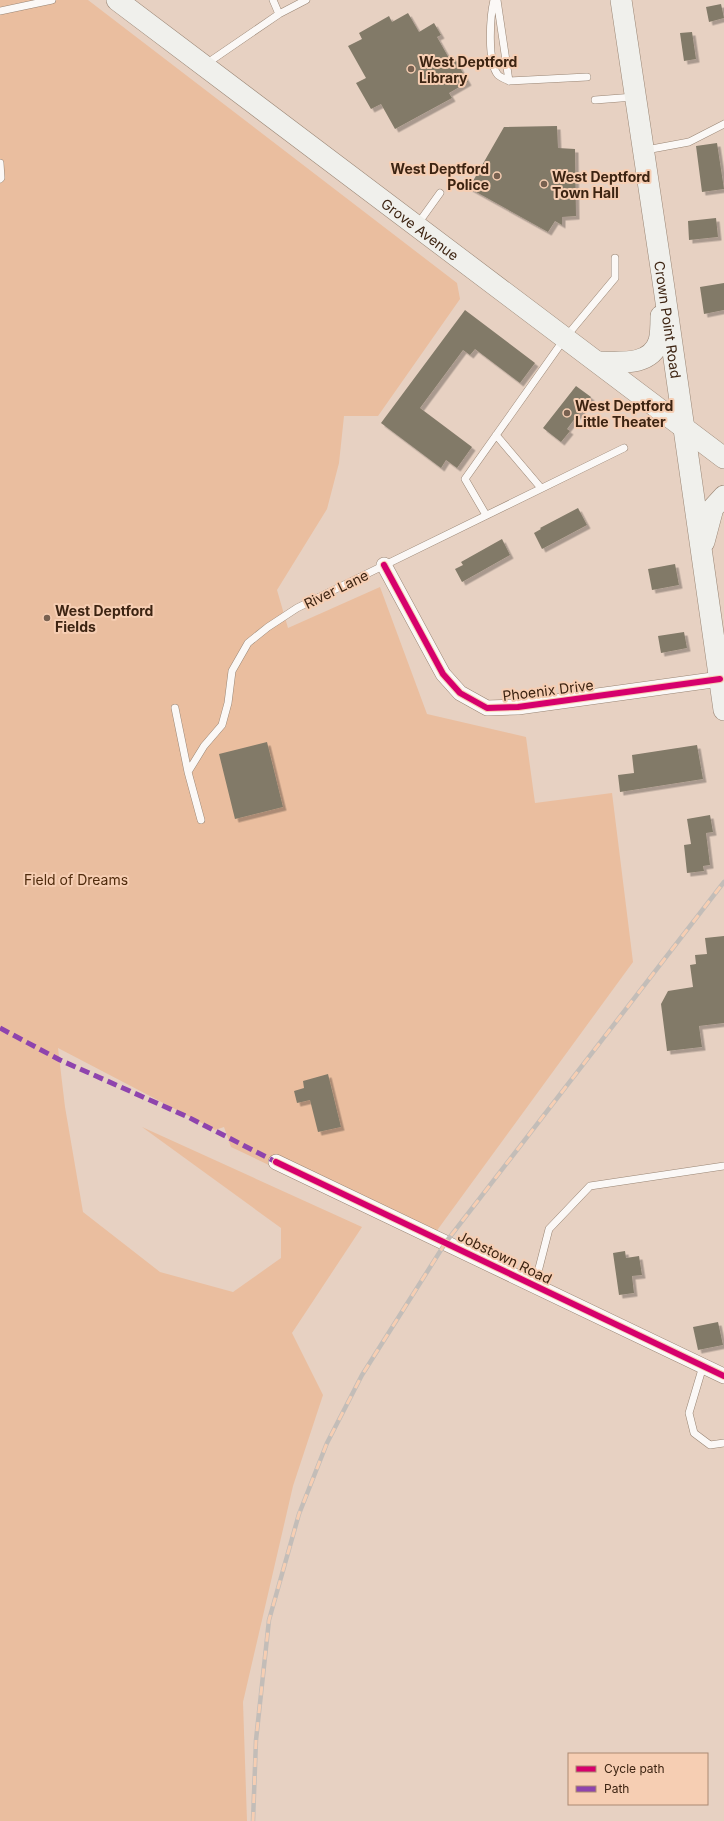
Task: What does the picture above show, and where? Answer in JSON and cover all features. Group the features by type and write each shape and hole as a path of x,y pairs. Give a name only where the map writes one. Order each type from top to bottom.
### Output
{"main road":[{"name":"Grove Avenue","path":"118,0 724,458"},
{"name":"Crown Point Road","path":"621,0 664,288 724,710"},
{"path":"598,362 641,361 651,354 659,342 664,288"},
{"path":"701,552 713,508 724,496"}],"street":[{"name":"Phoenix Drive","path":"384,565 443,674 460,693 487,708 518,708 720,679"},
{"name":"Jobstown Road","path":"276,1162 724,1376"}],"lane":[{"path":"0,11 52,0"},
{"path":"273,0 279,14"},
{"path":"204,66 279,14 306,0"},
{"path":"494,0 489,29 494,66 498,75 508,81 587,77"},
{"path":"497,0 508,81"},
{"path":"595,100 636,97"},
{"path":"644,151 689,142 724,124"},
{"path":"0,163 0,179"},
{"path":"417,226 440,193"},
{"path":"486,515 465,479 565,338 615,278 615,258"},
{"path":"496,435 541,488"},
{"name":"River Lane","path":"188,772 204,746 222,725 228,703 232,671 248,643 268,627 297,608 624,448"},
{"path":"175,708 188,772 201,820"},
{"path":"532,1284 539,1268 549,1228 590,1186 724,1166"},
{"path":"703,1366 689,1413 694,1433 710,1445 724,1443"}],"green space":[{"name":"Field of Dreams","path":"0,0 88,0 457,283 460,299 378,416 344,416 339,463 327,509 277,590 288,628 380,587 427,714 526,737 535,803 612,793 633,962 430,1240 231,1147 224,1127 215,1130 58,1048 65,1107 83,1212 160,1272 233,1292 281,1258 281,1228 142,1127 362,1227 292,1333 323,1395 293,1486 243,1702 247,1821 0,1821"}],"building":[{"path":"721,4 724,18 709,22 706,7"},
{"name":"West Deptford Library","path":"408,13 419,32 434,23 441,35 437,37 450,60 454,57 468,82 449,93 452,98 395,129 381,104 371,109 356,83 366,78 348,46 362,39 359,33 389,16 392,22"},
{"path":"692,32 696,59 684,61 680,33"},
{"path":"557,126 558,148 575,149 576,216 562,217 562,225 555,221 548,232 469,188 504,127"},
{"path":"717,143 724,189 702,192 696,146"},
{"path":"716,218 718,237 689,240 688,221"},
{"path":"724,283 724,310 704,314 700,287"},
{"path":"465,310 535,363 520,383 475,349 470,355 463,350 420,408 472,447 457,468 446,460 441,468 381,423"},
{"name":"West Deptford Little Theater","path":"576,386 591,397 567,429 570,431 561,442 543,428"},
{"path":"578,508 587,525 542,549 534,533 541,529 540,528"},
{"path":"502,539 510,555 462,582 455,569 463,565 461,562"},
{"path":"675,564 679,585 652,590 648,569"},
{"path":"684,632 687,648 661,653 658,636"},
{"path":"267,742 283,807 235,819 219,754"},
{"path":"697,745 703,779 620,792 618,775 634,773 632,755"},
{"path":"710,815 713,832 706,833 710,865 703,866 704,871 687,873 684,845 691,844 687,819"},
{"path":"724,936 724,1023 699,1026 702,1047 667,1051 661,1004 668,991 693,987 690,965 696,964 695,955 707,954 705,938"},
{"path":"328,1074 341,1127 318,1132 310,1100 297,1103 294,1091 304,1088 303,1081"},
{"path":"625,1251 626,1258 639,1256 642,1275 632,1276 634,1293 619,1295 613,1253"},
{"path":"718,1322 723,1345 698,1350 693,1327"}],"railway":[{"path":"253,1821 256,1740 269,1620 299,1514 327,1443 362,1375 446,1242 724,882"}],"marked path":[{"path":"0,1028 60,1060 188,1117 276,1162"}],"cycle path":[{"path":"384,565 443,674 460,693 487,708 518,707 720,679"},
{"path":"276,1162 724,1376"}],"place":[{"name":"West Deptford Library","path":"411,69"},
{"name":"West Deptford Police","path":"497,176"},
{"name":"West Deptford Town Hall","path":"544,184"},
{"name":"West Deptford Little Theater","path":"567,413"},
{"name":"West Deptford Fields","path":"47,618"}]}
